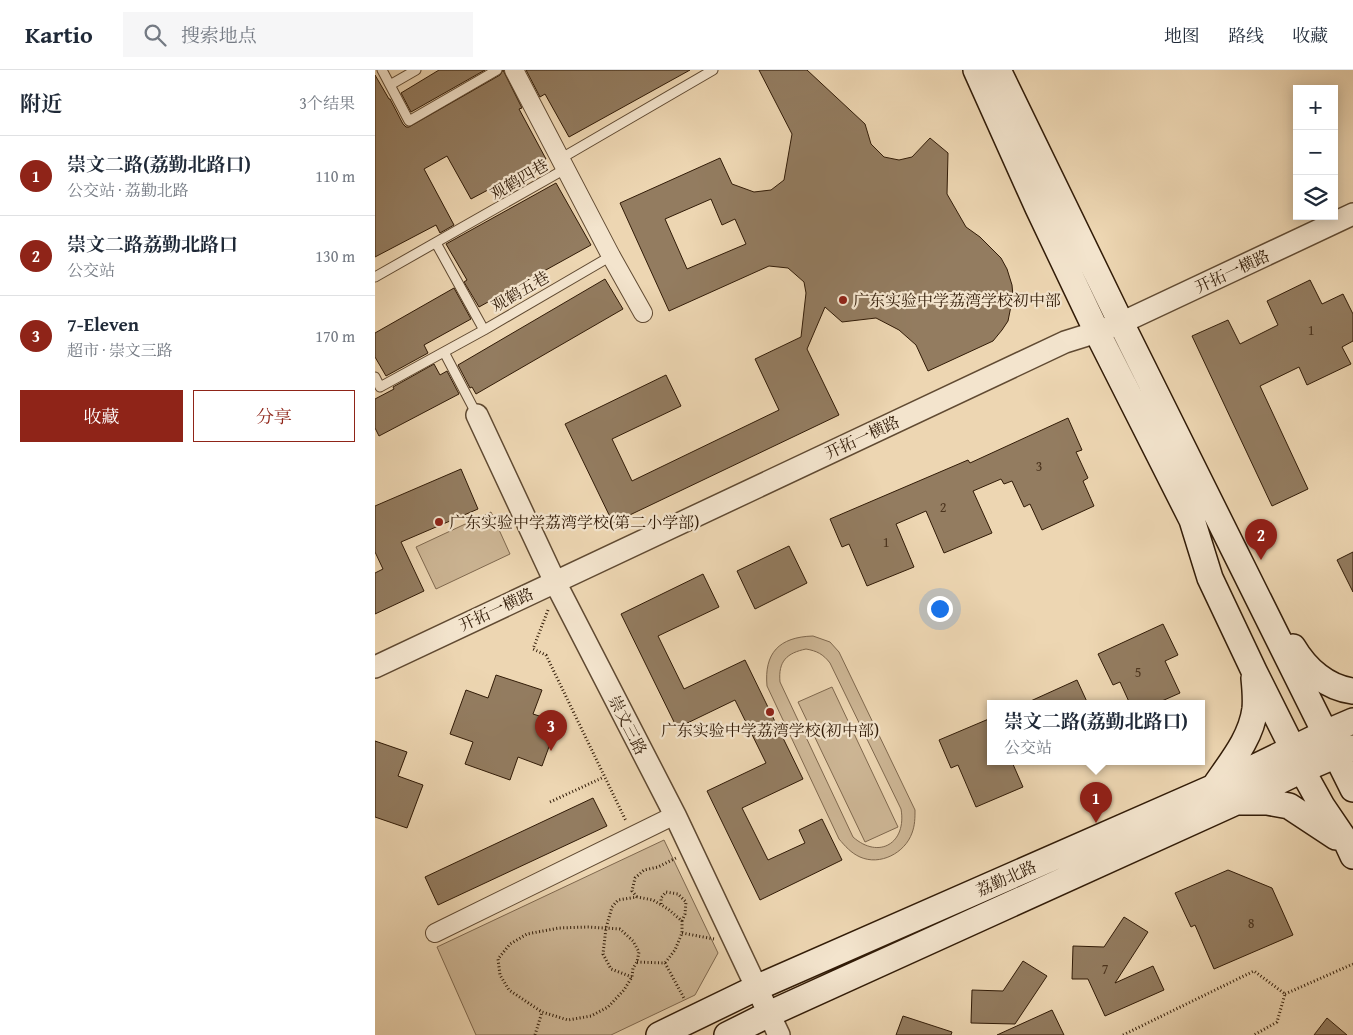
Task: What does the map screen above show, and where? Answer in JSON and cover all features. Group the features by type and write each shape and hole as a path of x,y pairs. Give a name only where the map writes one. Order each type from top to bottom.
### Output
{"main road":[{"path":"976,70 1037,208 1192,520 1210,578 1254,671 1321,806 1350,850"},
{"path":"998,70 1121,323 1325,733 1345,752 1353,789"},
{"path":"1210,578 1229,588 1239,582 1243,569"},
{"path":"1243,569 1301,660 1325,682 1344,690 1353,691"},
{"path":"1214,787 1242,746 1251,727 1255,709 1254,671"},
{"name":"荔勤北路","path":"727,1035 774,1025 1236,802 1298,760 1325,733 1353,721"},
{"name":"荔勤北路","path":"659,1035 756,988 1214,787 1298,760 1345,752"},
{"path":"1236,802 1267,802 1289,806 1350,850"}],"street":[{"path":"514,70 611,256 643,313"},
{"name":"开拓一横路","path":"375,667 1065,342 1121,323 1353,214"},
{"name":"崇文三路","path":"477,415 555,582 675,815 774,1025"},
{"path":"435,934 675,815"}],"lane":[{"path":"382,70 409,121 497,70"},
{"path":"390,85 415,70"},
{"name":"观鹤四巷","path":"375,277 435,243 713,70"},
{"path":"435,243 484,330"},
{"name":"观鹤五巷","path":"375,377 380,387 484,330 611,256"},
{"path":"444,352 477,415"}],"path":[{"path":"549,608 533,649 547,655 633,835"},
{"path":"550,802 605,776"},
{"path":"637,897 632,891 635,878 644,870 658,867 679,856"},
{"path":"661,904 661,898 666,892 678,894 685,902 685,914 682,921 683,933 675,950 665,963"},
{"path":"632,977 611,969 603,954 606,928 612,907 618,900 637,897 653,900 682,921"},
{"path":"588,927 620,929 633,941 639,952 637,962 633,968 632,977 624,990 608,1007 591,1016 568,1020 542,1012 509,990 500,975 498,959 510,944 527,934 559,928 588,927"},
{"path":"683,933 719,940"},
{"path":"637,962 665,963"},
{"path":"665,963 689,1007"},
{"path":"1285,994 1353,964"},
{"path":"1123,1035 1253,971 1285,994"},
{"path":"1254,1035 1277,1022 1285,994"},
{"path":"535,1035 542,1012"}],"shaded area":[{"path":"491,512 510,554 436,589 416,547"},
{"path":"813,636 830,642 839,652 915,810 914,827 909,840 898,852 891,856 876,860 860,857 846,847 839,839 767,686 768,664 771,656 783,644 801,637","holes":["806,649 817,652 830,663 901,809 902,821 900,831 889,844 881,847 872,847 863,844 853,837 780,682 782,663 785,659 794,653"]},
{"path":"832,687 898,827 865,842 798,702"},
{"path":"664,840 718,953 695,995 611,1035 476,1035 437,947"}],"building":[{"path":"439,70 485,70 411,112 401,93"},
{"path":"503,70 522,108 519,109 546,159 471,199 447,156 424,169 454,225 440,233 436,225 375,257 375,75 403,124 409,127 500,75"},
{"path":"526,70 690,70 569,137 545,94 540,97"},
{"path":"759,70 807,70 865,124 871,144 884,157 899,160 912,157 930,138 948,153 947,194 966,227 980,237 1001,258 1007,269 1013,296 1008,321 993,341 928,371 916,345 899,330 876,318 842,322 825,307 807,349 839,415 613,523 565,424 666,375 681,406 612,439 632,481 779,410 755,359 801,337 806,293 804,282 788,268 769,266 669,311 620,203 720,158 732,184 754,192 771,190 784,180 792,134","holes":["711,199 722,225 735,219 746,244 687,269 665,219"]},
{"path":"556,183 591,245 479,307 464,282 467,280 446,244"},
{"path":"605,279 623,309 476,394 472,387 470,388 458,365"},
{"path":"1310,280 1322,304 1343,294 1353,314 1353,341 1342,347 1351,364 1307,385 1299,367 1260,386 1308,489 1272,506 1192,336 1228,320 1240,344 1278,325 1267,301"},
{"path":"454,288 471,319 424,345 428,353 386,376 375,357 375,333"},
{"path":"434,364 440,375 447,371 459,394 379,436 375,428 375,399"},
{"path":"1068,418 1082,450 1076,452 1088,478 1083,481 1094,506 1042,530 1030,504 1024,507 1012,481 1004,484 1001,479 973,491 992,533 944,553 926,511 896,524 914,567 867,586 849,544 842,547 830,519 968,460 970,463"},
{"path":"461,469 478,509 401,542 424,591 375,614 375,573 383,569 375,552 375,506"},
{"path":"789,546 807,583 755,609 737,571"},
{"path":"1353,552 1353,592 1337,560"},
{"path":"703,574 719,607 658,636 684,689 745,660 803,779 742,808 768,860 805,843 799,830 822,819 842,860 760,900 707,791 766,763 735,700 677,728 621,614"},
{"path":"1163,624 1178,655 1165,661 1180,693 1164,700 1128,700 1120,682 1113,685 1098,654"},
{"path":"496,675 542,690 533,714 558,722 542,766 518,757 510,780 465,764 473,742 450,734 466,690 488,698"},
{"path":"1077,680 1086,700 1033,700"},
{"path":"987,720 987,765 1013,765 1023,787 976,807 958,765 951,768 939,740"},
{"path":"375,741 407,752 398,776 423,785 407,828 375,817"},
{"path":"593,798 607,826 438,905 425,877"},
{"path":"1228,870 1272,888 1293,935 1214,969 1195,925 1191,927 1175,893"},
{"path":"1124,917 1148,932 1115,983 1153,966 1164,990 1105,1016 1088,979 1072,979 1073,946 1104,947"},
{"path":"1023,961 1047,976 1015,1024 971,1023 972,990 1003,991"},
{"path":"1052,1010 1064,1035 997,1035"},
{"path":"903,1016 952,1032 951,1035 896,1035"},
{"path":"1327,1018 1347,1035 1314,1035"}],"place":[{"name":"广东实验中学荔湾学校初中部","path":"843,300"},
{"name":"广东实验中学荔湾学校(第二小学部)","path":"439,522"},
{"name":"崇文二路荔勤北路口","path":"1261,560"},
{"name":"广东实验中学荔湾学校(初中部)","path":"770,712"},
{"name":"7-Eleven","path":"551,751"},
{"name":"崇文二路(荔勤北路口)","path":"1096,823"}]}
